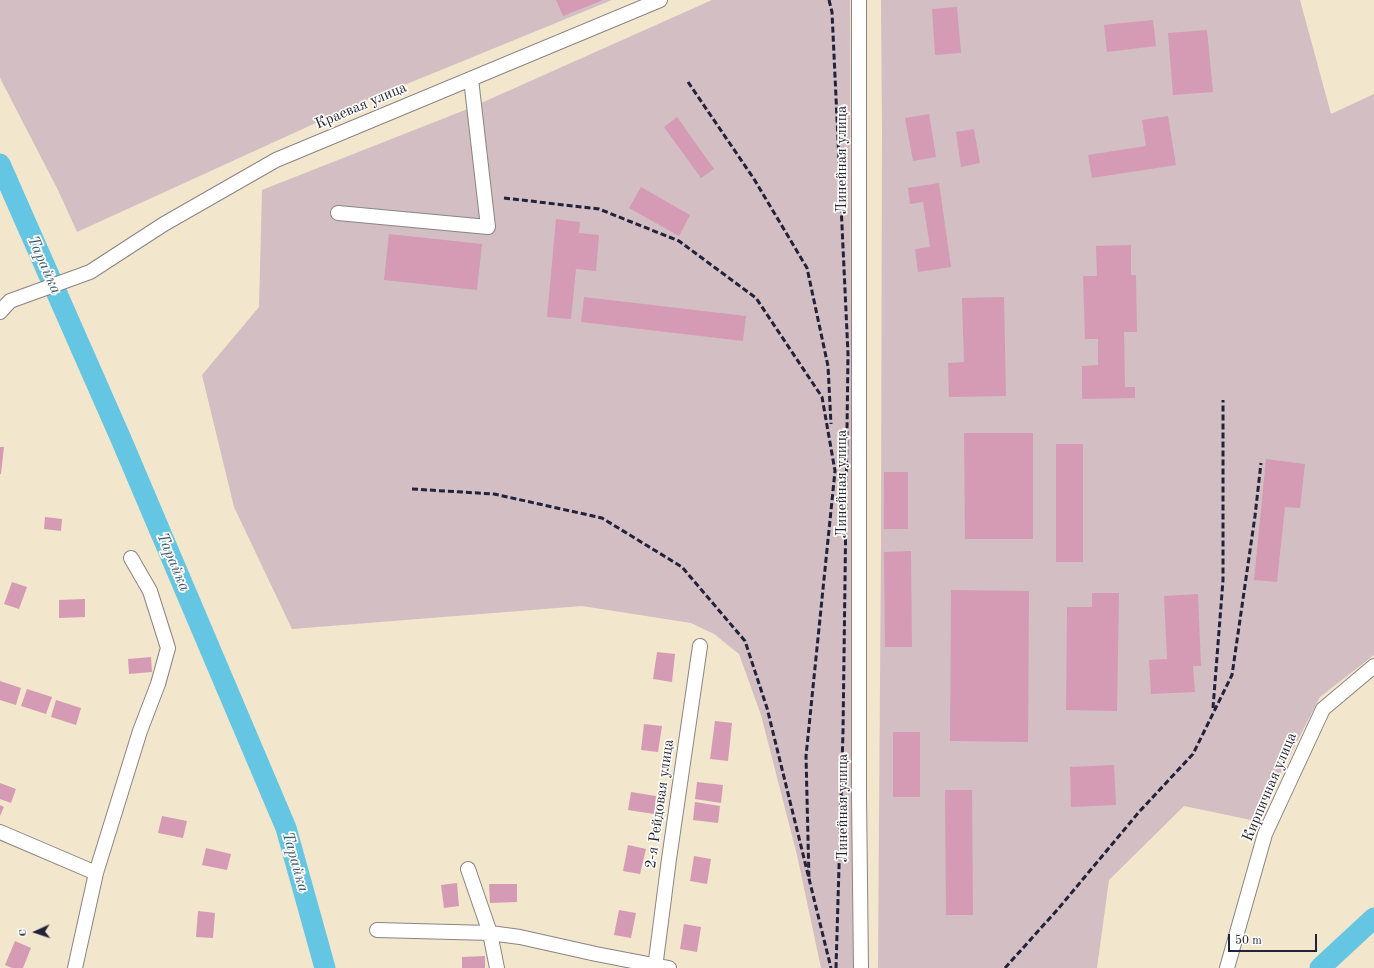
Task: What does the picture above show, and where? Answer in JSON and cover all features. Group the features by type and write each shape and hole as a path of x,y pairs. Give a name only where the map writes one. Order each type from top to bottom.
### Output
{"street":[{"name":"Краевая улица","path":"0,312 10,301 90,272 164,224 276,160 660,0"},
{"name":"Линейная улица","path":"859,0 859,795 861,968"},
{"path":"338,213 488,227 471,79"},
{"path":"75,968 96,873 140,731 158,684 168,648 150,591 131,558"},
{"name":"2-я Рейдовая улица","path":"655,967 700,646"},
{"name":"Кирпичная улица","path":"1227,968 1265,834 1323,709 1374,666"},
{"path":"0,832 96,873"},
{"path":"468,869 490,933 497,968"},
{"path":"377,930 490,933 520,937 655,967 670,968"}],"shaded area":[{"path":"0,0 612,0 353,106 77,232 58,190 0,78"},
{"path":"712,0 850,0 853,968 821,968 797,855 761,715 739,654 714,634 691,623 582,606 292,629 234,507 202,375 259,307 262,190 470,108"},
{"path":"881,0 1300,0 1331,114 1374,94 1374,655 1320,697 1256,821 1184,806 1109,880 1097,968 878,968 881,542"}],"building":[{"path":"556,0 603,0 563,16"},
{"path":"957,7 961,53 935,55 932,9"},
{"path":"1153,20 1156,46 1107,52 1104,25"},
{"path":"1207,30 1213,92 1173,95 1168,33"},
{"path":"929,114 936,157 913,161 905,118"},
{"path":"1168,116 1176,165 1092,178 1088,155 1146,146 1142,120"},
{"path":"677,117 714,169 701,178 664,127"},
{"path":"974,129 980,163 961,167 956,132"},
{"path":"939,183 951,267 918,272 915,249 930,247 923,202 910,204 908,188"},
{"path":"641,187 690,215 679,236 629,208"},
{"path":"556,219 580,222 579,233 599,235 596,271 576,269 571,319 547,317"},
{"path":"389,234 482,244 477,290 384,280"},
{"path":"1131,245 1131,275 1136,275 1137,332 1124,332 1125,387 1135,387 1135,398 1082,399 1082,366 1098,365 1098,339 1085,339 1083,276 1097,276 1096,246"},
{"path":"584,297 746,316 743,341 581,322"},
{"path":"1004,297 1006,396 949,397 948,363 964,362 962,298"},
{"path":"964,433 1033,433 1033,539 965,539"},
{"path":"1056,444 1083,444 1083,562 1056,562"},
{"path":"0,447 4,447 1,474 0,474"},
{"path":"1266,459 1305,464 1300,508 1285,507 1277,582 1254,580"},
{"path":"884,472 908,472 908,529 884,529"},
{"path":"45,517 62,519 61,531 44,529"},
{"path":"911,551 912,647 885,647 884,552"},
{"path":"12,582 27,587 19,609 4,604"},
{"path":"951,590 1029,591 1028,742 950,741"},
{"path":"1092,593 1119,593 1117,711 1066,710 1067,607 1092,607"},
{"path":"1198,594 1201,666 1193,666 1195,692 1151,694 1149,660 1167,659 1164,596"},
{"path":"85,599 85,617 59,618 59,600"},
{"path":"657,652 675,654 672,682 653,679"},
{"path":"151,657 152,672 129,674 128,659"},
{"path":"0,681 21,688 16,705 0,700"},
{"path":"27,689 52,697 46,714 21,706"},
{"path":"56,700 81,708 76,725 51,717"},
{"path":"715,721 732,723 728,761 710,759"},
{"path":"644,724 662,726 658,752 641,750"},
{"path":"893,732 920,732 920,797 893,797"},
{"path":"1114,765 1116,805 1071,807 1070,767"},
{"path":"697,782 723,785 721,803 695,799"},
{"path":"0,783 16,789 11,803 0,799"},
{"path":"945,790 972,790 973,915 946,915"},
{"path":"631,792 656,796 654,814 628,810"},
{"path":"695,802 720,806 718,823 693,820"},
{"path":"0,805 4,807 0,816"},
{"path":"162,816 187,821 183,838 158,833"},
{"path":"628,845 646,849 640,874 623,871"},
{"path":"206,848 231,854 227,870 202,865"},
{"path":"694,856 711,859 707,884 690,881"},
{"path":"457,883 459,906 444,908 441,885"},
{"path":"489,884 517,884 517,902 490,903"},
{"path":"619,910 636,913 631,938 614,935"},
{"path":"198,911 215,913 213,938 196,937"},
{"path":"684,924 701,927 697,952 680,949"},
{"path":"15,941 31,948 23,968 12,968 5,965"},
{"path":"485,956 485,968 462,968 462,957"}],"waterway":[{"name":"Тарайка","path":"0,164 121,439 286,828 325,968"},
{"path":"1320,968 1374,918"}],"railway":[{"path":"829,0 832,12 848,354 843,732 836,968"},
{"path":"688,82 754,179 807,268 828,366 831,424"},
{"path":"504,198 599,209 679,241 756,298 822,397 835,471 806,756 809,880"},
{"path":"1213,708 1223,580 1223,400"},
{"path":"1005,968 1058,909 1139,812 1193,754 1232,675 1255,516 1261,463"},
{"path":"412,489 494,494 602,518 682,567 745,641 767,708 831,968"}]}
